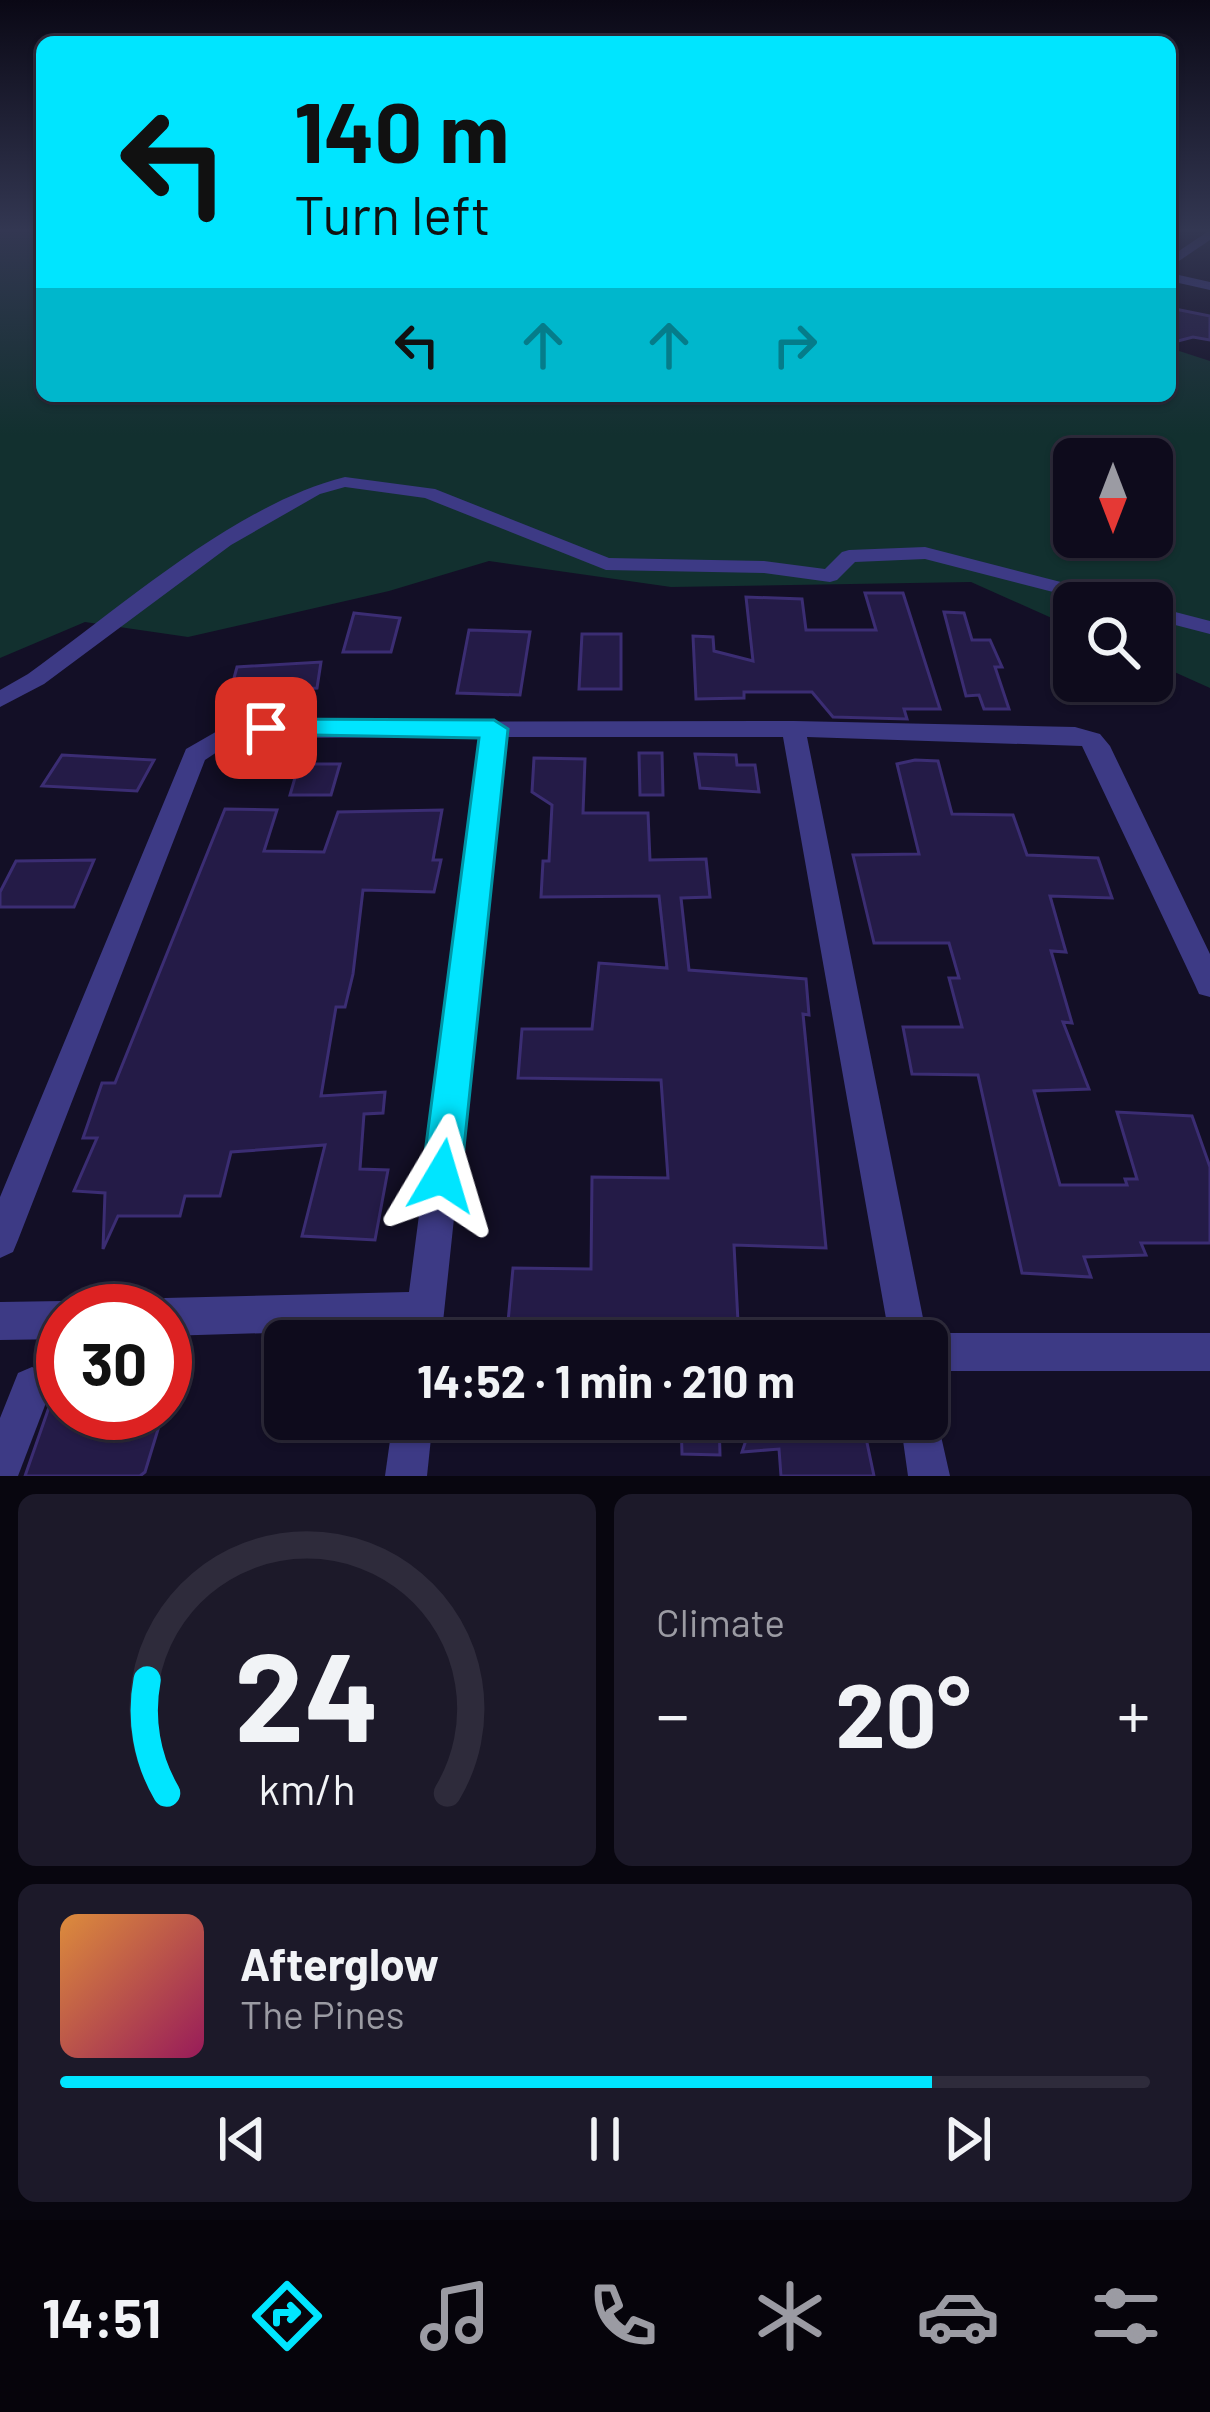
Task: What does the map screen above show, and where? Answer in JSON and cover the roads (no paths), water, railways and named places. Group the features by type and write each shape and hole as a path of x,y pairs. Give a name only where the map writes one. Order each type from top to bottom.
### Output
{"street":[{"path":"0,700 36,679 224,541 314,490 345,482 429,493 606,564 764,567 830,576 849,556 926,554 1053,586"},
{"path":"1173,618 1210,628"},
{"path":"425,1320 494,729"},
{"path":"794,729 905,1320"},
{"path":"0,1240 195,755 233,730 794,729 1075,735 1091,740 1101,752 1200,943 1210,985"},
{"path":"192,1318 264,1320"},
{"path":"0,1321 36,1320"},
{"path":"948,1352 1210,1352"},
{"path":"0,1470 32,1387"},
{"path":"406,1476 410,1440"},
{"path":"923,1440 929,1476"}]}
